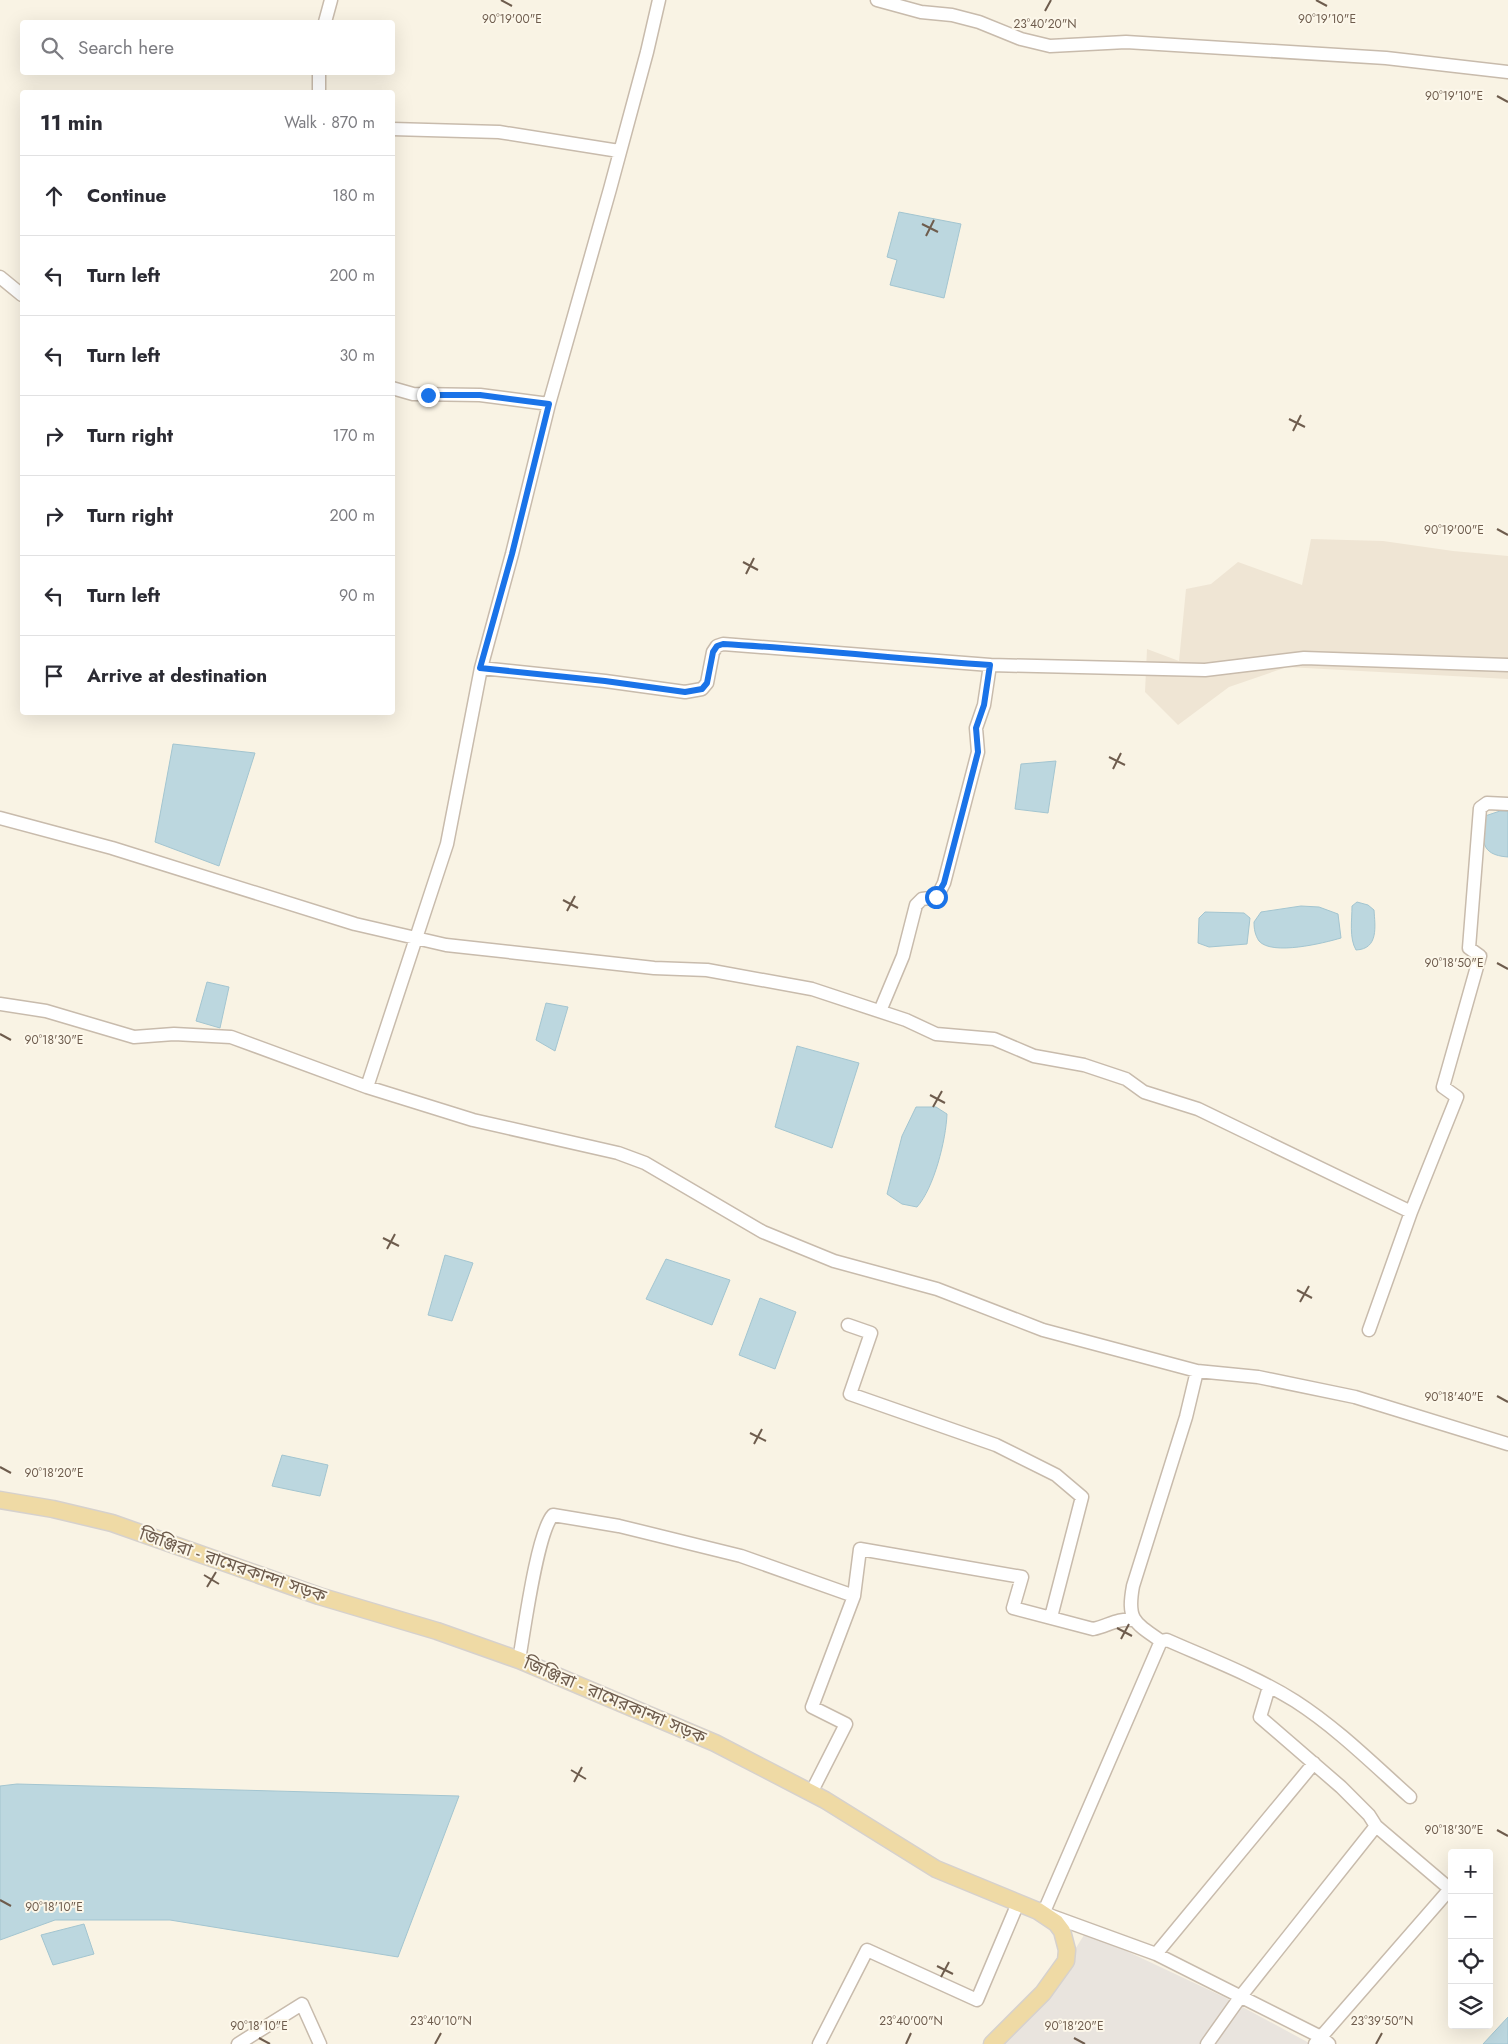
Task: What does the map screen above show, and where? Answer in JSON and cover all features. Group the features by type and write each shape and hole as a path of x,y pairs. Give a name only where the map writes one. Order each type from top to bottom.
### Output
{"main road":[{"name":"জিঞ্জিরা - রামেরকান্দা সড়ক","path":"0,1500 53,1509 112,1523 319,1596 437,1631 519,1660 715,1742 811,1793 936,1869 1038,1911 1056,1923 1062,1931 1067,1950 1066,1961 1043,1993 992,2044"}],"street":[{"path":"325,20 330,0"},
{"path":"367,1087 447,844 480,668 512,554 549,404 647,52 659,0"},
{"path":"877,0 921,12 952,15 979,22 1022,39 1050,46 1126,42 1386,58 1508,72"},
{"path":"319,75 319,90"},
{"path":"395,130 499,132 619,151"},
{"path":"0,277 20,293"},
{"path":"395,389 420,395 480,395 549,404"},
{"path":"480,668 605,681 685,692 702,689 707,683 713,652 717,646 723,644 808,649 884,658 990,665 1205,670 1304,658 1475,662 1508,665"},
{"path":"880,1011 903,956 916,905 922,900 940,894 944,883 978,752 976,728 984,705 990,665"},
{"path":"1369,1330 1411,1212 1457,1097 1443,1087 1480,956 1469,948 1480,808 1487,803 1508,804"},
{"path":"0,818 112,848 355,924 446,945 654,968 706,970 812,989 880,1011 936,1034 994,1040 1034,1056 1084,1065 1126,1079 1144,1092 1198,1109 1411,1212"},
{"path":"0,1004 46,1011 134,1036 174,1034 231,1037 367,1087 473,1120 627,1156 645,1163 763,1232 834,1261 937,1290 1043,1330 1197,1371 1258,1377 1355,1397 1508,1444"},
{"path":"848,1325 871,1333 850,1394 996,1446 1056,1475 1082,1497 1052,1616"},
{"path":"1197,1371 1186,1417 1133,1586 1129,1607 1133,1620 1160,1640 1167,1640 1237,1670 1295,1701 1339,1734 1410,1797"},
{"path":"519,1660 546,1522 552,1515 619,1526 741,1556 854,1596"},
{"path":"811,1793 846,1724 812,1707 854,1596 860,1549 1022,1577 1014,1608 1052,1616 1093,1629 1115,1620 1133,1620"},
{"path":"1038,1911 1046,1908 1160,1640"},
{"path":"1038,1911 1156,1954 1241,1996 1322,2042 1450,1889 1376,1826 1370,1815 1314,1763 1260,1717 1269,1687"},
{"path":"1156,1954 1314,1763"},
{"path":"1207,2044 1241,1996 1376,1826"},
{"path":"819,2044 867,1950 977,2000 1018,1903"},
{"path":"238,2044 302,2004 320,2044"}],"shaded area":[{"path":"1311,539 1383,541 1453,551 1508,556 1508,679 1287,667 1229,687 1178,725 1145,692 1147,649 1179,661 1186,589 1211,584 1238,562 1302,585"},
{"path":"1086,1932 1224,1997 1311,2044 1001,2044 1032,2017"}],"water":[{"path":"899,212 961,224 944,298 890,285 897,260 887,257"},
{"path":"173,744 255,753 219,866 155,842"},
{"path":"1056,761 1048,813 1015,809 1021,764"},
{"path":"1500,811 1508,811 1508,857 1492,853 1487,849 1483,839 1485,816"},
{"path":"1357,902 1368,905 1374,910 1375,929 1369,946 1356,950 1352,940 1351,923 1352,906"},
{"path":"1301,906 1319,907 1338,914 1341,938 1323,943 1286,948 1275,948 1259,941 1255,932 1254,922 1261,912"},
{"path":"1205,912 1244,913 1250,918 1247,944 1209,947 1198,943 1199,918"},
{"path":"207,982 229,987 220,1028 196,1021"},
{"path":"546,1003 568,1007 555,1051 536,1040"},
{"path":"797,1046 859,1063 832,1148 775,1127"},
{"path":"916,1107 936,1107 947,1114 944,1137 934,1176 917,1207 902,1204 887,1194 902,1136"},
{"path":"445,1255 473,1263 452,1321 428,1315"},
{"path":"666,1259 730,1280 712,1325 646,1299"},
{"path":"760,1298 796,1312 775,1369 739,1355"},
{"path":"282,1455 328,1465 320,1496 272,1486"},
{"path":"17,1784 459,1796 398,1957 170,1920 55,1920 0,1940 0,1786"},
{"path":"84,1924 94,1954 53,1965 41,1935"},
{"path":"1508,2017 1508,2044 1483,2044"}],"route":[{"path":"428,395 480,395 516,398 549,404 512,554 480,668 605,681 685,692 702,689 707,683 713,652 717,646 723,644 808,649 884,658 990,665 984,705 976,728 978,752 944,883 940,894 936,897"}]}
